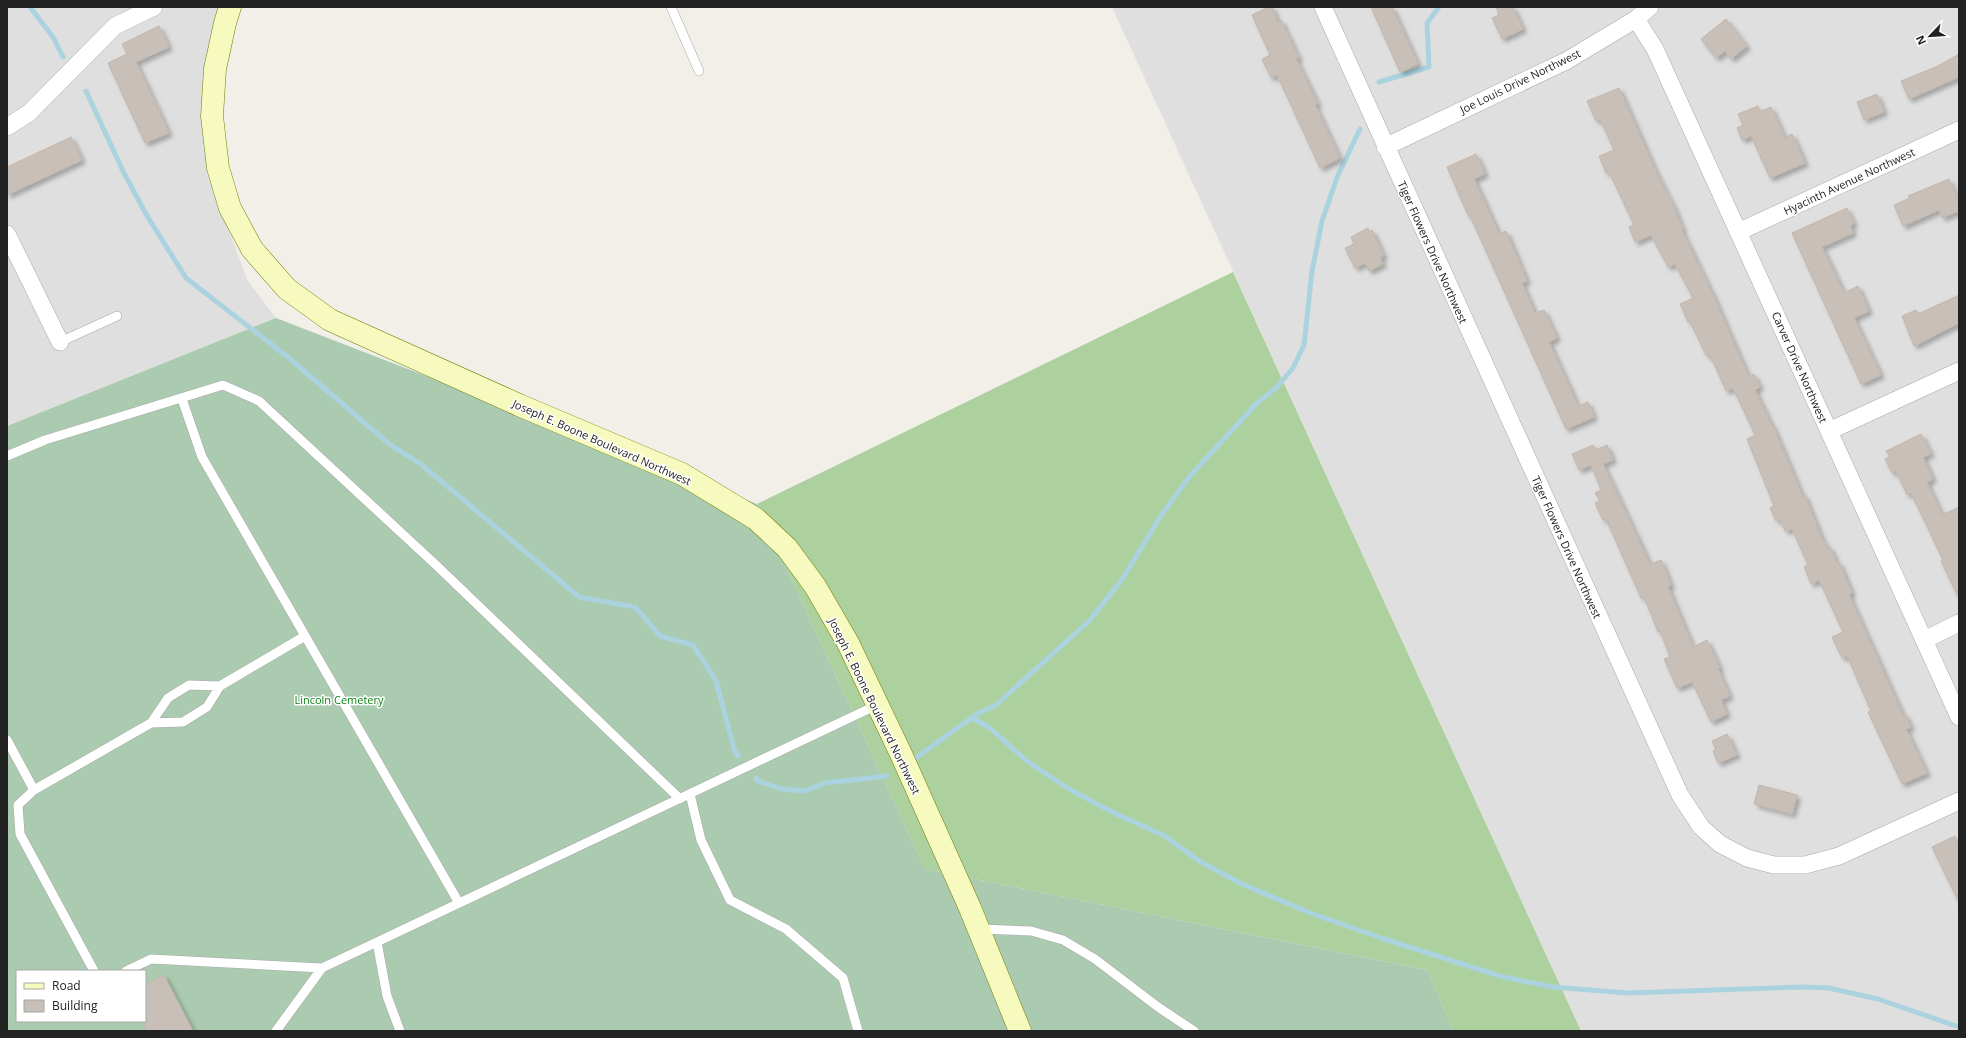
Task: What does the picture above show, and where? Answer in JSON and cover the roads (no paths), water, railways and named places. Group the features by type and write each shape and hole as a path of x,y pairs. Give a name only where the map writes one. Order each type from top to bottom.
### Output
{"main road":[{"name":"Joseph E. Boone Boulevard Northwest","path":"230,7 224,23 215,69 212,116 218,168 230,208 252,249 287,289 330,320 519,405 682,474 756,519 787,548 815,586 848,643 978,929 1020,1031"}],"street":[{"path":"7,127 29,113 116,26 154,7"},
{"name":"Tiger Flowers Drive Northwest","path":"1323,7 1385,147 1680,796 1701,827 1720,844 1747,858 1774,865 1805,865 1838,856 1959,801"},
{"name":"Joe Louis Drive Northwest","path":"1385,147 1566,61 1636,18 1650,7"},
{"name":"Carver Drive Northwest","path":"1636,18 1655,49 1959,717"},
{"name":"Hyacinth Avenue Northwest","path":"1738,232 1959,130"},
{"path":"7,234 60,342"},
{"path":"1829,431 1959,371"},
{"path":"1924,640 1959,624"}],"lane":[{"path":"670,7 699,71"},
{"path":"60,342 117,316"},
{"path":"7,456 45,440 182,399 223,385 259,401 436,565 680,798"},
{"path":"182,399 202,457 459,903"},
{"path":"93,970 20,834 18,805 34,790 152,723 183,722 207,707 220,686 305,636"},
{"path":"152,723 168,698 189,685 220,686"},
{"path":"128,970 151,959 322,968 877,705"},
{"path":"7,740 34,790"},
{"path":"690,794 701,840 730,900 786,929 843,978 858,1031"},
{"path":"978,929 1031,932 1062,940 1095,960 1158,1008 1194,1031"},
{"path":"377,942 387,996 400,1031"},
{"path":"276,1031 322,968"}],"waterway":[{"path":"30,7 53,37 63,57"},
{"path":"1379,82 1429,67 1427,23 1439,7"},
{"path":"86,91 123,171 146,214 186,278 289,358 388,443 422,465 579,597 635,607 660,636 693,645 716,681 735,752 738,756"},
{"path":"917,757 977,714 996,705 1089,621 1121,581 1160,517 1189,477 1257,403 1277,387 1293,368 1304,345 1312,271 1322,221 1338,175 1360,129"},
{"path":"977,714 974,719 990,728 1028,762 1069,789 1114,813 1165,836 1199,861 1244,885 1313,914 1384,939 1503,977 1553,987 1628,993 1803,987 1829,988 1878,999 1959,1027"},
{"path":"756,778 758,781 781,789 805,791 825,783 887,776"}],"park label":[{"name":"Lincoln Cemetery","path":"339,699"}]}
